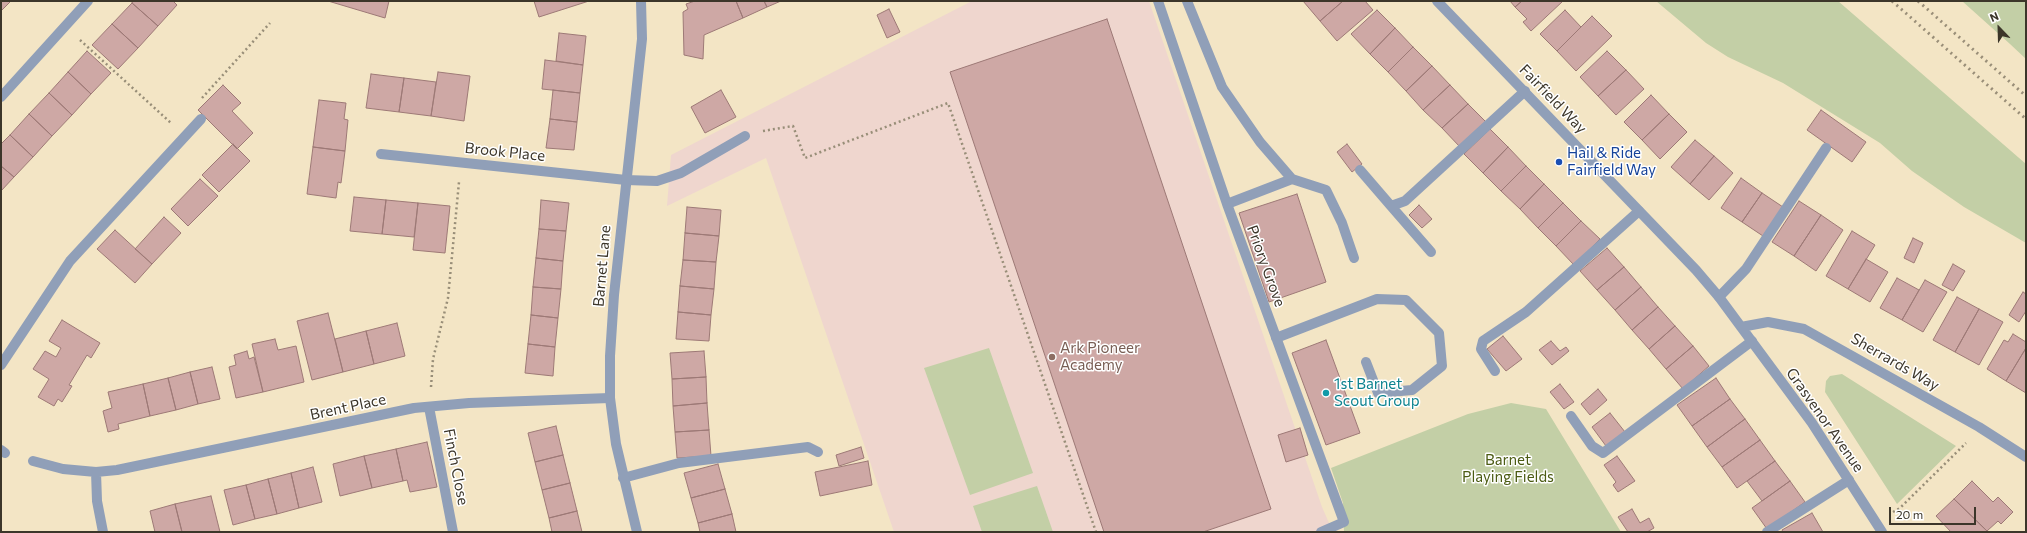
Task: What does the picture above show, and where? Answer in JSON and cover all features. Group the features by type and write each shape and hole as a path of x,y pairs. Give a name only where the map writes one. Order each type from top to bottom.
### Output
{"street":[{"path":"1,96 88,1"},
{"name":"Barnet Lane","path":"637,532 622,478 616,444 610,398 610,356 614,295 642,39 641,1"},
{"name":"Priory Grove","path":"1158,1 1227,204 1260,290 1276,338 1344,522 1324,531"},
{"name":"Fairfield Way","path":"1437,1 1696,270 1719,297 1741,327"},
{"path":"1187,2 1222,87 1260,142 1292,179 1326,190 1342,223 1354,258"},
{"path":"1391,206 1404,201 1525,91"},
{"path":"1,365 70,261 201,119"},
{"name":"Brook Place","path":"381,154 626,180 657,181 681,173 745,136"},
{"path":"1719,297 1746,269 1826,148"},
{"path":"1360,170 1431,252"},
{"path":"1227,204 1292,179"},
{"path":"1495,371 1481,349 1483,341 1526,312 1639,211"},
{"path":"1276,338 1377,299 1406,300 1439,333 1442,366 1412,390 1378,393 1366,362"},
{"name":"Sherrards Way","path":"1741,327 1768,322 1804,329 1979,427 2026,457"},
{"name":"Grasvenor Avenue","path":"1741,327 1812,423 1882,532"},
{"path":"1571,416 1592,446 1603,453 1752,342"},
{"name":"Brent Place","path":"33,461 63,469 96,472 139,466 414,408 469,403 610,398"},
{"name":"Finch Close","path":"429,407 453,532"},
{"path":"622,478 679,463 808,447 818,452"},
{"path":"96,472 97,501 103,532"},
{"path":"1767,532 1849,480"}],"path":[{"path":"197,104 270,23"},
{"path":"65,26 176,127"},
{"path":"745,136 793,126 805,158 948,103 1096,532"},
{"path":"429,407 433,359 448,298 461,162"},
{"path":"1875,520 1900,508 1961,449 1979,427"}],"shaded area":[{"name":"Ark Pioneer Academy","path":"972,1 1149,1 1322,507 1333,532 894,532 766,158 667,206 671,155"}],"green space":[{"path":"1656,1 1838,1 2026,164 2026,243 1964,207 1912,171 1880,143 1783,83 1728,57 1706,43"},
{"path":"1962,1 2026,1 2026,59 2010,44"},
{"path":"989,348 1033,473 970,495 924,368"},
{"path":"1842,374 1956,446 1897,504 1825,392 1826,381 1830,376"},
{"name":"Barnet Playing Fields","path":"1511,403 1546,409 1621,532 1344,532 1343,503 1331,468 1468,414"},
{"path":"1037,486 1053,532 982,532 973,506"}],"building":[{"path":"1,1 11,1 1,11"},
{"path":"133,1 173,1 177,5 158,26 132,3"},
{"path":"328,1 389,1 385,18"},
{"path":"534,1 589,1 539,17"},
{"path":"695,1 736,1 743,18 704,35 703,59 684,55 683,12 688,9 686,4"},
{"path":"736,1 764,1 767,7 743,18"},
{"path":"764,1 781,1 767,7"},
{"path":"1303,1 1343,1 1320,21"},
{"path":"1343,1 1365,1 1373,10 1337,41 1320,21"},
{"path":"1510,1 1522,1 1515,7"},
{"path":"1522,1 1563,1 1531,31 1523,22 1527,19 1515,7"},
{"path":"132,3 158,26 138,48 112,24"},
{"path":"889,9 900,32 887,38 877,15"},
{"path":"1377,10 1395,28 1370,54 1351,34"},
{"path":"1565,10 1581,27 1557,51 1540,34"},
{"path":"1592,16 1612,36 1576,71 1557,51"},
{"path":"1107,19 1271,509 1203,532 1104,532 950,72"},
{"path":"112,24 138,48 118,69 92,45"},
{"path":"1395,28 1413,47 1388,72 1370,54"},
{"path":"559,33 586,36 583,65 556,61"},
{"path":"1413,47 1432,66 1406,91 1388,72"},
{"path":"87,51 111,73 91,94 68,72"},
{"path":"1607,51 1626,70 1598,96 1580,77"},
{"path":"545,60 583,65 580,93 542,89"},
{"path":"1432,66 1450,85 1423,110 1406,91"},
{"path":"1626,70 1644,89 1616,115 1598,96"},
{"path":"68,72 91,94 72,115 49,93"},
{"path":"438,72 470,76 464,121 431,116"},
{"path":"371,74 404,78 399,112 366,108"},
{"path":"404,78 436,82 431,116 399,112"},
{"path":"223,85 241,103 232,111 253,133 237,149 198,110"},
{"path":"1450,85 1468,104 1442,128 1423,110"},
{"path":"553,90 580,93 577,122 550,119"},
{"path":"721,90 736,117 705,133 691,107"},
{"path":"49,93 72,115 52,136 29,114"},
{"path":"1651,95 1669,114 1642,140 1624,122"},
{"path":"319,100 346,103 344,119 348,120 345,151 313,147"},
{"path":"1468,104 1486,122 1460,147 1442,128"},
{"path":"1821,110 1866,142 1852,162 1807,130"},
{"path":"29,114 52,136 33,157 10,135"},
{"path":"1669,114 1687,132 1660,159 1642,140"},
{"path":"550,119 577,122 574,150 546,148"},
{"path":"1490,129 1508,147 1483,173 1464,154"},
{"path":"10,135 33,157 14,177 1,166 1,144"},
{"path":"1695,140 1714,156 1690,184 1671,167"},
{"path":"233,144 250,161 219,192 202,175"},
{"path":"1347,144 1362,164 1352,172 1337,152"},
{"path":"313,147 345,151 341,183 338,182 336,198 307,194"},
{"path":"1508,147 1526,166 1501,191 1483,173"},
{"path":"1714,156 1733,173 1709,200 1690,184"},
{"path":"1,166 14,177 1,191"},
{"path":"1526,166 1544,184 1520,209 1501,191"},
{"path":"1741,178 1762,193 1742,222 1721,208"},
{"path":"200,179 218,196 188,226 171,209"},
{"path":"1544,184 1563,203 1538,228 1520,209"},
{"path":"1762,193 1783,207 1763,236 1742,222"},
{"path":"1297,194 1326,282 1269,302 1239,213"},
{"path":"354,197 386,200 382,234 350,231"},
{"path":"386,200 418,203 414,237 382,234"},
{"path":"541,200 569,203 566,231 539,229"},
{"path":"1799,201 1821,215 1794,256 1772,242"},
{"path":"418,203 450,206 445,253 413,250"},
{"path":"1563,203 1581,221 1556,246 1538,228"},
{"path":"1419,205 1432,219 1422,228 1409,215"},
{"path":"687,207 721,210 719,236 685,233"},
{"path":"1821,215 1843,230 1816,271 1794,256"},
{"path":"164,217 181,233 152,264 135,249"},
{"path":"1581,221 1600,239 1574,265 1556,246"},
{"path":"539,229 566,231 563,261 536,258"},
{"path":"115,230 152,264 135,283 97,249"},
{"path":"1852,231 1875,245 1848,289 1826,276"},
{"path":"685,233 719,236 716,262 683,260"},
{"path":"1913,238 1923,243 1914,263 1904,258"},
{"path":"1607,248 1624,267 1597,290 1580,271"},
{"path":"536,258 563,261 561,289 533,287"},
{"path":"1866,259 1888,272 1870,302 1848,289"},
{"path":"683,260 716,262 714,289 680,286"},
{"path":"1953,264 1965,271 1953,291 1942,285"},
{"path":"1624,267 1641,287 1615,310 1597,290"},
{"path":"1897,278 1919,290 1902,320 1880,308"},
{"path":"1925,280 1947,292 1923,332 1902,320"},
{"path":"680,286 714,289 711,315 678,312"},
{"path":"533,287 561,289 558,318 531,315"},
{"path":"1641,287 1658,307 1632,330 1615,310"},
{"path":"2023,292 2026,294 2026,311 2019,322 2009,315"},
{"path":"1957,297 1979,309 1955,352 1933,340"},
{"path":"1658,307 1675,326 1649,349 1632,330"},
{"path":"1979,309 2003,322 1979,365 1955,352"},
{"path":"678,312 711,315 709,341 676,339"},
{"path":"328,313 343,372 312,380 297,321"},
{"path":"531,315 558,318 555,347 528,344"},
{"path":"62,320 100,343 91,358 87,355 69,385 72,386 62,402 58,399 54,406 38,397 49,379 33,369 45,351 56,357 61,348 49,341"},
{"path":"397,323 405,356 374,364 366,331"},
{"path":"1675,326 1693,346 1666,369 1649,349"},
{"path":"366,331 374,364 343,372 335,339"},
{"path":"2013,334 2026,342 2026,348 2006,381 1987,369 2004,340 2008,342"},
{"path":"1503,336 1522,359 1506,371 1487,349"},
{"path":"275,339 278,350 296,346 304,382 263,392 252,344"},
{"name":"1st Barnet Scout Group","path":"1326,340 1360,433 1326,445 1292,353"},
{"path":"1551,341 1560,351 1566,347 1569,351 1552,365 1539,350"},
{"path":"528,344 555,347 553,376 525,373"},
{"path":"1693,346 1709,366 1683,389 1666,369"},
{"path":"2026,348 2026,393 2006,381"},
{"path":"247,351 249,359 254,357 263,392 236,398 229,367 236,365 234,355"},
{"path":"704,351 706,377 672,379 670,353"},
{"path":"212,367 220,399 198,404 190,372"},
{"path":"190,372 198,404 176,410 168,378"},
{"path":"706,377 707,403 673,406 672,379"},
{"path":"168,378 176,410 150,416 143,384"},
{"path":"1716,378 1730,399 1692,426 1677,405"},
{"path":"143,384 150,416 118,424 119,429 108,432 103,411 112,408 108,392"},
{"path":"1560,384 1574,402 1564,409 1550,392"},
{"path":"1598,389 1607,400 1590,415 1581,404"},
{"path":"1730,399 1745,419 1707,447 1692,426"},
{"path":"707,403 709,430 675,432 673,406"},
{"path":"1610,413 1625,432 1606,446 1592,427"},
{"path":"1745,419 1760,440 1722,467 1707,447"},
{"path":"556,426 563,455 535,462 528,433"},
{"path":"1300,428 1308,455 1286,462 1278,435"},
{"path":"709,430 711,456 677,458 675,432"},
{"path":"1760,440 1775,461 1737,488 1722,467"},
{"path":"427,442 437,487 410,492 407,480 403,481 396,449"},
{"path":"861,447 864,458 839,466 836,455"},
{"path":"396,449 403,481 372,488 364,456"},
{"path":"563,455 570,483 542,490 535,462"},
{"path":"364,456 372,488 340,496 333,464"},
{"path":"1617,456 1635,481 1618,492 1613,485 1616,482 1604,465"},
{"path":"868,461 872,485 820,496 815,472"},
{"path":"1775,461 1790,481 1762,501 1747,481"},
{"path":"718,464 725,489 691,498 684,473"},
{"path":"313,467 322,502 299,508 291,473"},
{"path":"291,473 299,508 277,514 268,479"},
{"path":"268,479 277,514 255,519 246,485"},
{"path":"1790,481 1805,502 1767,529 1752,508"},
{"path":"1972,481 1993,502 1998,497 2013,512 2001,524 1998,521 1987,531 1954,499"},
{"path":"570,483 577,511 549,518 542,490"},
{"path":"246,485 255,519 233,525 224,490"},
{"path":"725,489 732,514 698,523 691,498"},
{"path":"211,496 220,532 182,532 175,504"},
{"path":"1954,499 1987,531 1986,532 1951,532 1936,516"},
{"path":"175,504 182,532 155,532 150,511"},
{"path":"1632,509 1640,523 1649,518 1654,528 1647,532 1628,532 1618,517"},
{"path":"577,511 582,532 552,532 549,518"},
{"path":"1812,513 1823,532 1783,532 1782,530"},
{"path":"732,514 736,532 700,532 698,523"}],"railway":[{"path":"1892,1 2026,119"},
{"path":"1918,1 2026,96"}],"place":[{"name":"Hail & Ride Fairfield Way","path":"1559,162"},
{"name":"Ark Pioneer Academy","path":"1052,357"},
{"name":"1st Barnet Scout Group","path":"1326,393"}]}
